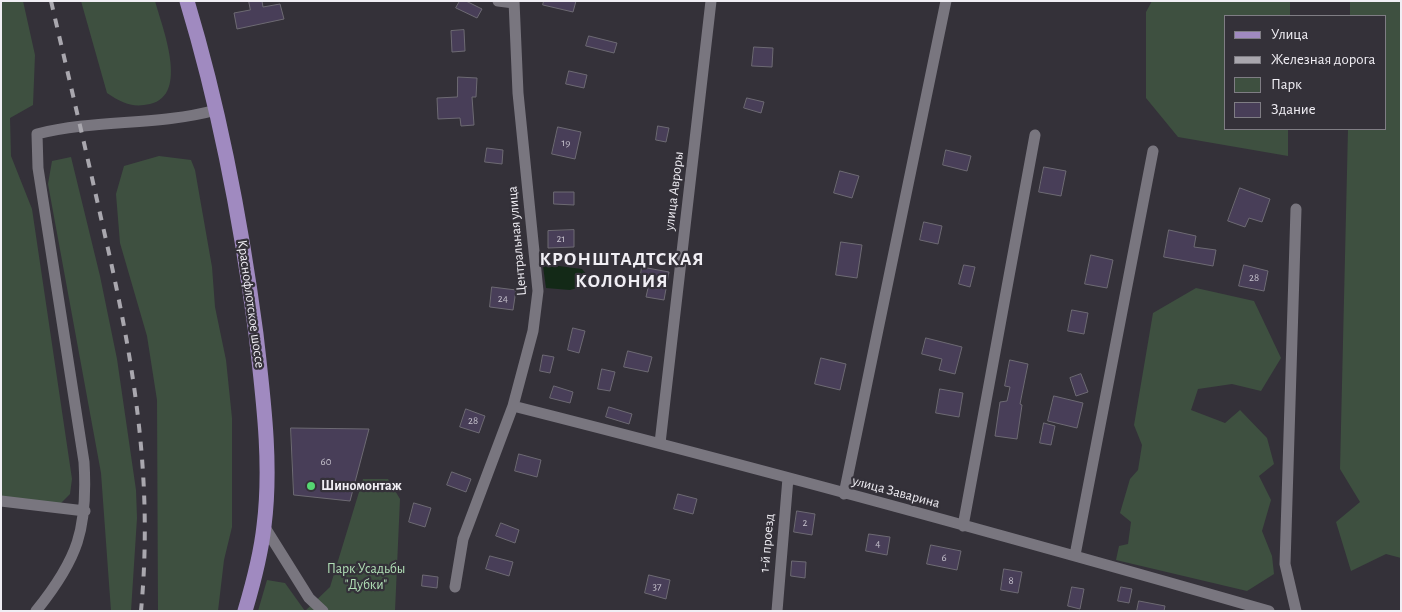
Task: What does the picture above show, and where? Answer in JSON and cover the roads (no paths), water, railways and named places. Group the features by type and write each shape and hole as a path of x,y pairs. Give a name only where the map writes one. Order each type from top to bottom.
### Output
{"main road":[{"name":"Краснофлотское шоссе","path":"187,1 216,110 246,253 263,393 266,472 264,526 245,611"}],"street":[{"path":"498,1 514,2"},
{"name":"улица Авроры","path":"660,443 711,1"},
{"path":"844,494 946,1"},
{"name":"Центральная улица","path":"455,587 464,539 513,406 532,331 538,291 518,93 514,2"},
{"path":"36,611 68,566 78,544 85,511 84,462 38,168 37,134 81,127 189,118 216,110"},
{"path":"963,526 1036,135"},
{"path":"1075,555 1153,151"},
{"path":"1296,209 1286,564 1296,611"},
{"name":"улица Заварина","path":"513,406 660,443 1075,555 1269,611"},
{"name":"1-й проезд","path":"777,611 788,478"},
{"path":"1,501 85,511"},
{"path":"264,526 309,598 323,611"}],"railway":[{"path":"51,1 112,268 131,365 138,413 145,510 141,611"}],"place":[{"name":"Шиномонтаж","path":"311,486"}],"district":[{"name":"КРОНШТАДТСКАЯ КОЛОНИЯ","path":"622,270"}],"park label":[{"name":"Парк Усадьбы \"Дубки\"","path":"366,578"}]}
